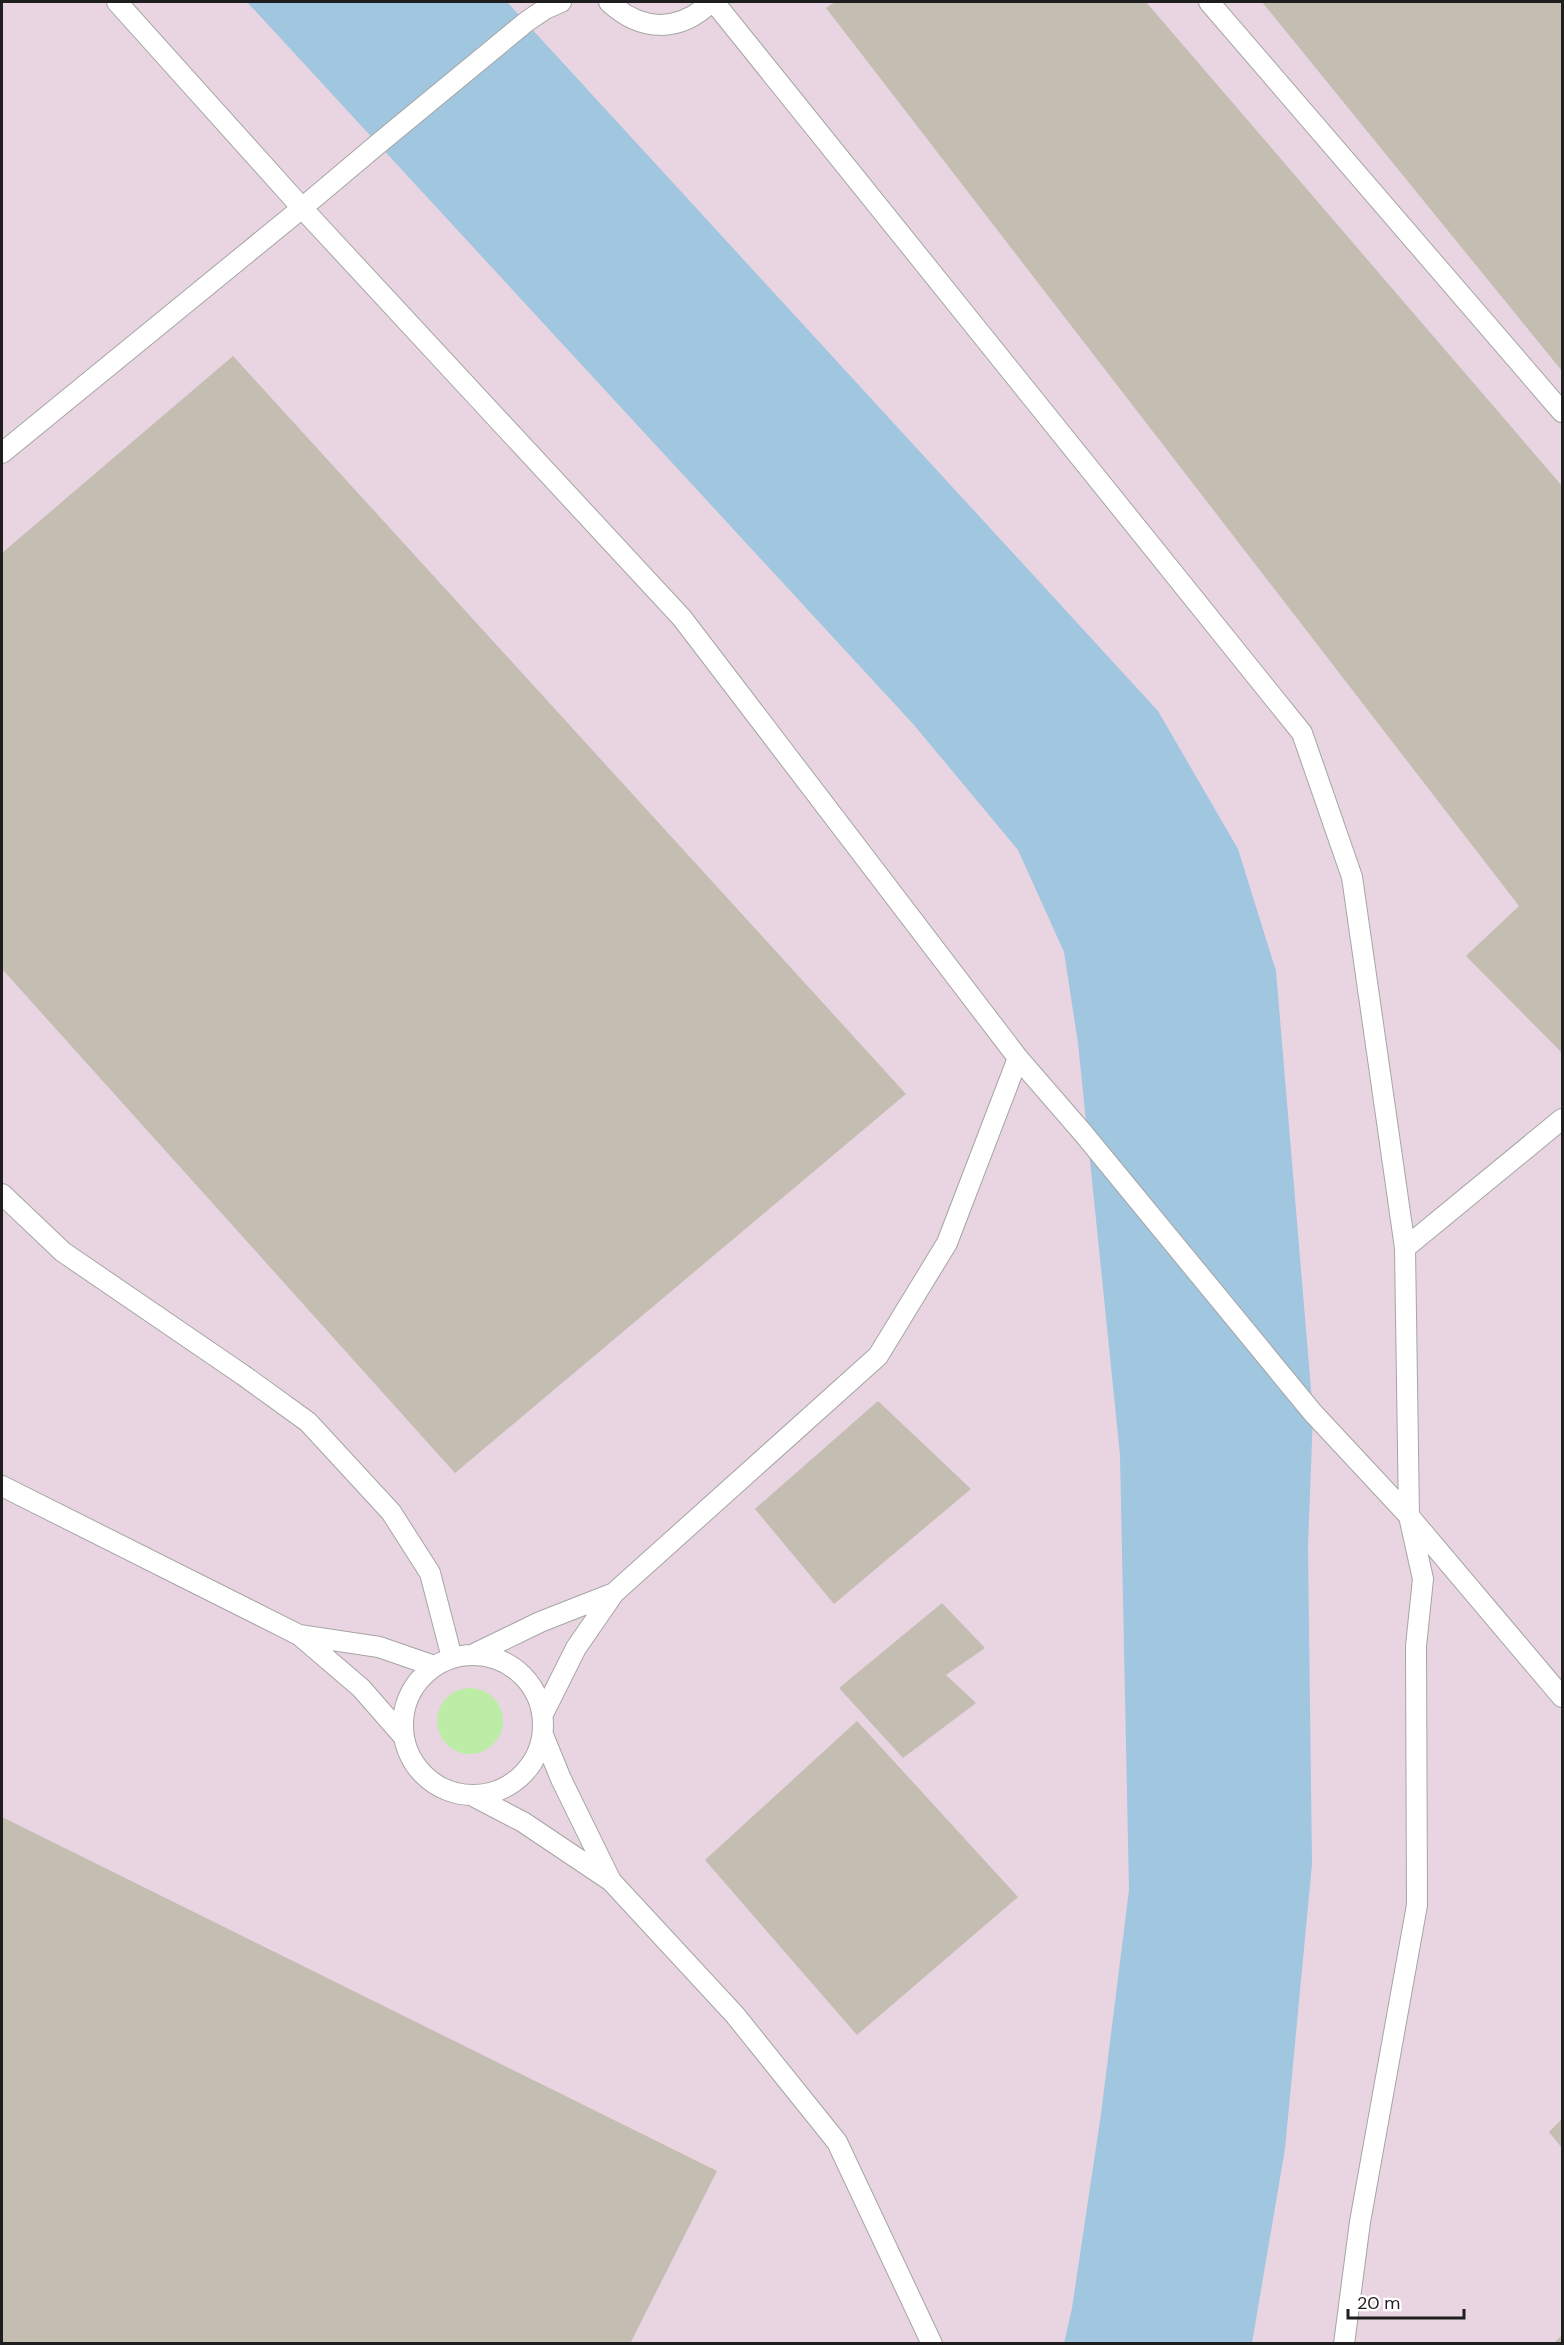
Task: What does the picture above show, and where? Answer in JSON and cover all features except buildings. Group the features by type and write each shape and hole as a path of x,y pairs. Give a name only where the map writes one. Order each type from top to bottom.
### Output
{"lane":[{"path":"117,2 302,208 682,618 1018,1058 1083,1133 1314,1413 1409,1516 1563,1697"},
{"path":"609,2 625,15 643,23 664,25 683,21 701,12 713,2 1302,733 1352,877 1405,1248 1409,1516 1423,1579 1416,1646 1417,1905 1360,2222 1344,2343"},
{"path":"1209,2 1563,412"},
{"path":"2,453 548,4"},
{"path":"543,1714 576,1648 614,1593 878,1356 947,1242 1018,1058"},
{"path":"1405,1248 1563,1119"},
{"path":"2,1194 63,1252 308,1422 392,1512 430,1573 452,1658"},
{"path":"2,1486 299,1635 361,1688 403,1736"},
{"path":"472,1654 492,1657 511,1665 526,1678 537,1695 543,1714 543,1735 537,1754 526,1771 511,1784 493,1793 473,1796 453,1793 435,1785 419,1772 408,1755 403,1736 402,1716 408,1697 418,1679 434,1666 452,1658 472,1654 540,1622 614,1593"},
{"path":"299,1635 379,1647 434,1666"},
{"path":"543,1735 561,1779 611,1881"},
{"path":"473,1796 523,1822 611,1881 735,2015 837,2142 932,2343"}],"shaded area":[{"path":"2,2 1562,2 1562,2343 2,2343"}],"green space":[{"path":"470,1688 482,1691 493,1698 500,1709 503,1721 500,1733 493,1744 482,1751 470,1754 458,1751 447,1744 440,1733 437,1721 440,1709 447,1698 458,1691"}],"water":[{"path":"247,2 507,2 1158,711 1238,849 1276,971 1313,1413 1308,1547 1312,1864 1285,2149 1252,2343 1064,2343 1072,2308 1101,2114 1129,1890 1120,1455 1078,1043 1064,952 1018,850 914,725"}]}
